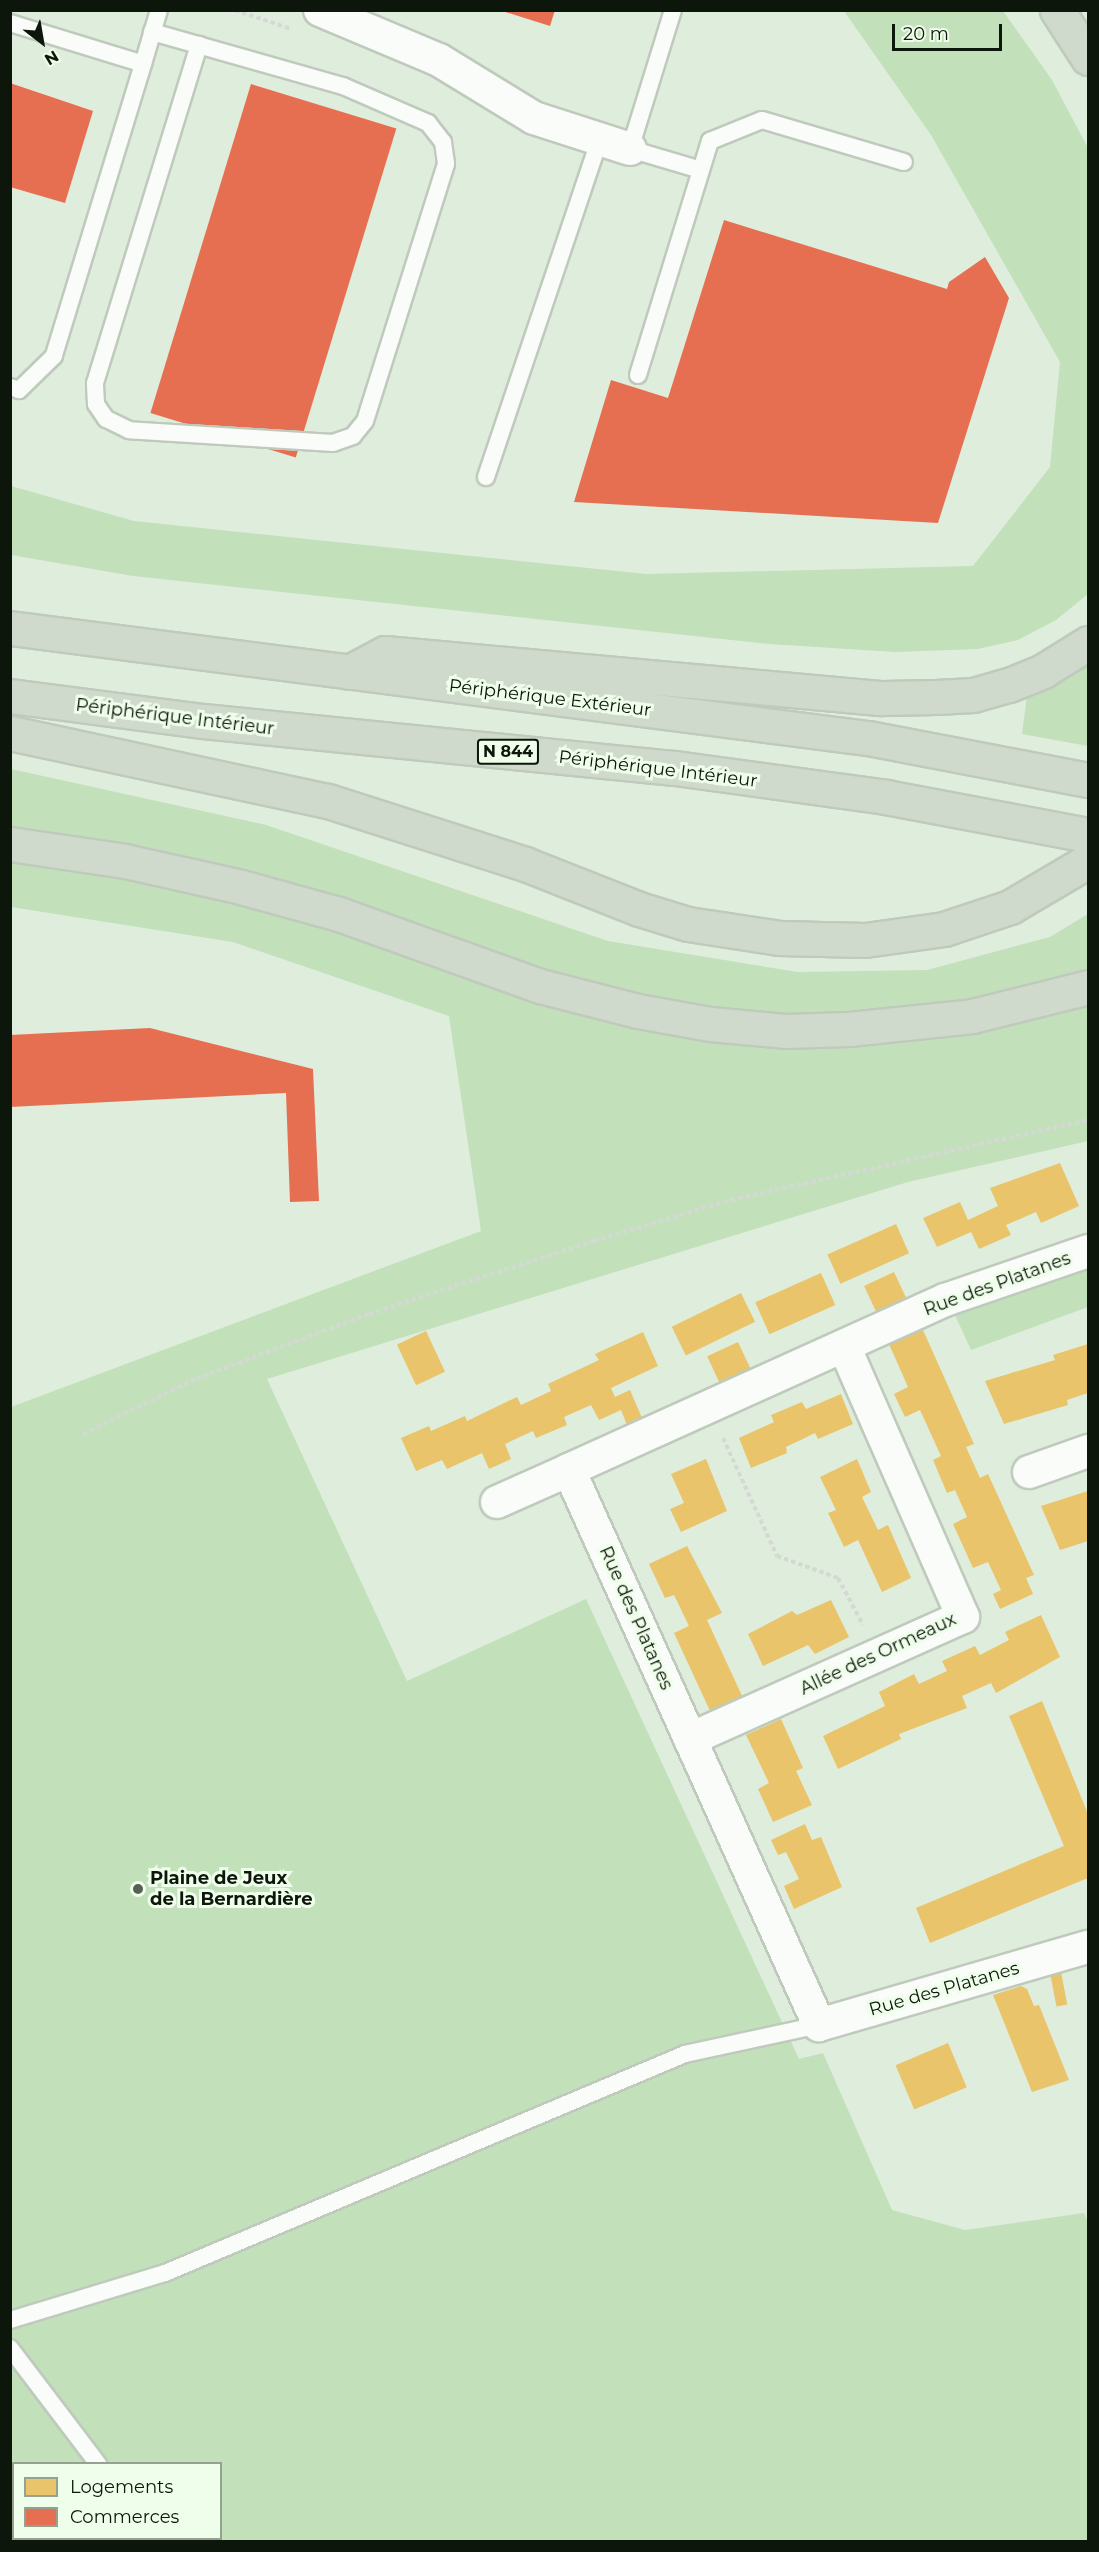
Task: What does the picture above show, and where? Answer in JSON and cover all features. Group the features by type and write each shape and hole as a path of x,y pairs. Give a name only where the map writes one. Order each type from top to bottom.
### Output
{"highway":[{"path":"1057,10 1089,58"},
{"name":"Périphérique Extérieur","path":"10,628 868,738 1089,780"},
{"path":"349,672 385,653 882,698 936,697 973,695 1009,685 1044,671 1089,643"},
{"name":"Périphérique Intérieur","path":"10,696 203,721 675,768 886,797 1089,835"},
{"path":"10,733 328,801 525,864 639,909 688,924 779,938 865,940 944,929 1010,907 1089,861"},
{"path":"10,844 125,861 241,887 339,914 540,986 638,1011 711,1024 785,1031 849,1029 972,1016 1089,987"}],"street":[{"path":"320,10 439,60 534,118 630,149"},
{"name":"Rue des Platanes","path":"1089,1251 945,1300 569,1470 819,2025 1089,1947"},
{"name":"Allée des Ormeaux","path":"690,1739 963,1617 844,1346"},
{"path":"1029,1472 1089,1451"},
{"path":"497,1502 569,1470"}],"lane":[{"path":"10,387 19,390 54,356 159,10"},
{"path":"673,10 630,149 701,170"},
{"path":"10,23 143,63"},
{"path":"152,32 199,45 343,86 428,123 443,142 446,164 365,421 354,435 333,443 129,430 106,419 96,404 95,383 199,45"},
{"path":"638,375 710,141 762,120 904,162"},
{"path":"486,477 600,139"},
{"path":"10,2320 175,2269 685,2054 819,2025"},
{"path":"10,2348 97,2462"}],"path":[{"path":"83,1434 196,1378 369,1314 594,1241 731,1200 1089,1120"},
{"path":"709,1406 777,1556 838,1578 878,1654"}],"green space":[{"path":"844,11 1003,11 1052,80 1088,148 1088,594 1056,620 1018,640 978,649 895,652 769,644 133,576 11,555 11,486 134,521 646,574 973,566 1050,467 1060,362 931,135"},
{"path":"1088,657 1088,746 1022,734 1027,696"},
{"path":"11,769 266,825 608,941 798,972 927,970 1050,937 1088,914 1088,1141 908,1182 267,1379 407,1681 586,1599 799,2059 823,2053 892,2210 965,2230 1084,2213 1088,2222 1088,2541 11,2542 11,1407 481,1231 449,1016 233,942 11,907"},
{"path":"1088,1267 1088,1307 971,1350 954,1313"}],"building: Logements":[{"path":"1060,1163 1079,1206 1041,1223 1036,1212 1006,1225 1011,1235 979,1249 971,1232 937,1247 923,1218 960,1202 968,1220 998,1206 990,1188"},
{"path":"896,1224 909,1253 840,1284 827,1255"},
{"path":"894,1272 907,1300 877,1314 864,1286"},
{"path":"821,1273 835,1305 769,1334 755,1302"},
{"path":"741,1293 755,1322 686,1356 672,1327"},
{"path":"923,1330 974,1444 966,1447 980,1478 988,1474 1034,1575 1026,1578 1033,1594 1000,1609 993,1594 1001,1590 988,1562 973,1568 953,1524 967,1517 955,1490 947,1493 933,1460 941,1456 920,1410 905,1417 894,1394 908,1387 889,1344"},
{"path":"426,1331 445,1372 416,1385 397,1345"},
{"path":"643,1332 658,1366 611,1388 615,1397 630,1390 642,1418 627,1425 621,1410 599,1420 591,1405 564,1417 567,1425 536,1438 533,1431 505,1444 511,1459 489,1469 482,1453 447,1469 442,1460 416,1471 401,1438 429,1426 431,1431 465,1416 467,1421 517,1397 521,1405 551,1391 548,1384 599,1360 595,1354"},
{"path":"738,1342 751,1370 720,1384 707,1356"},
{"path":"1088,1344 1088,1393 1067,1400 1068,1405 1004,1424 985,1381 1055,1360 1053,1355"},
{"path":"841,1394 853,1424 818,1439 815,1433 786,1447 787,1453 751,1468 739,1438 774,1422 771,1415 802,1402 806,1409"},
{"path":"706,1459 727,1511 681,1532 670,1509 684,1503 671,1474"},
{"path":"857,1459 871,1492 862,1497 878,1530 888,1525 911,1578 882,1592 858,1540 844,1547 828,1513 836,1510 820,1477"},
{"path":"1088,1491 1088,1541 1060,1550 1041,1506"},
{"path":"687,1546 722,1613 707,1620 743,1698 711,1713 674,1633 689,1626 674,1595 665,1598 649,1564"},
{"path":"831,1600 849,1637 815,1654 808,1645 763,1666 748,1634 792,1611 797,1615"},
{"path":"1041,1615 1060,1657 996,1693 991,1683 962,1696 967,1708 899,1734 901,1739 838,1769 823,1736 885,1706 879,1692 914,1674 919,1684 947,1671 942,1661 975,1646 980,1655 1009,1640 1005,1632"},
{"path":"1042,1701 1088,1814 1088,1878 930,1943 916,1908 1064,1846 1009,1716"},
{"path":"781,1719 803,1768 796,1771 812,1805 773,1822 758,1789 769,1783 746,1735"},
{"path":"805,1824 812,1840 821,1837 842,1887 794,1909 784,1886 799,1879 786,1852 778,1855 771,1840"},
{"path":"1061,1972 1067,2004 1056,2006 1050,1974"},
{"path":"1021,1986 1027,1989 1034,2006 1039,2005 1069,2080 1032,2092 993,1995"},
{"path":"948,2043 967,2087 914,2109 896,2065"}],"building: Commerces":[{"path":"499,10 555,10 550,26"},
{"path":"10,83 93,111 65,203 10,187"},
{"path":"251,84 396,128 296,457 150,413"},
{"path":"724,220 947,289 949,282 985,257 1009,298 938,523 574,502 611,380 668,398"},
{"path":"150,1028 313,1069 319,1201 290,1202 286,1093 10,1107 10,1035"}],"place":[{"name":"Plaine de Jeux de la Bernardière","path":"138,1889"}]}
